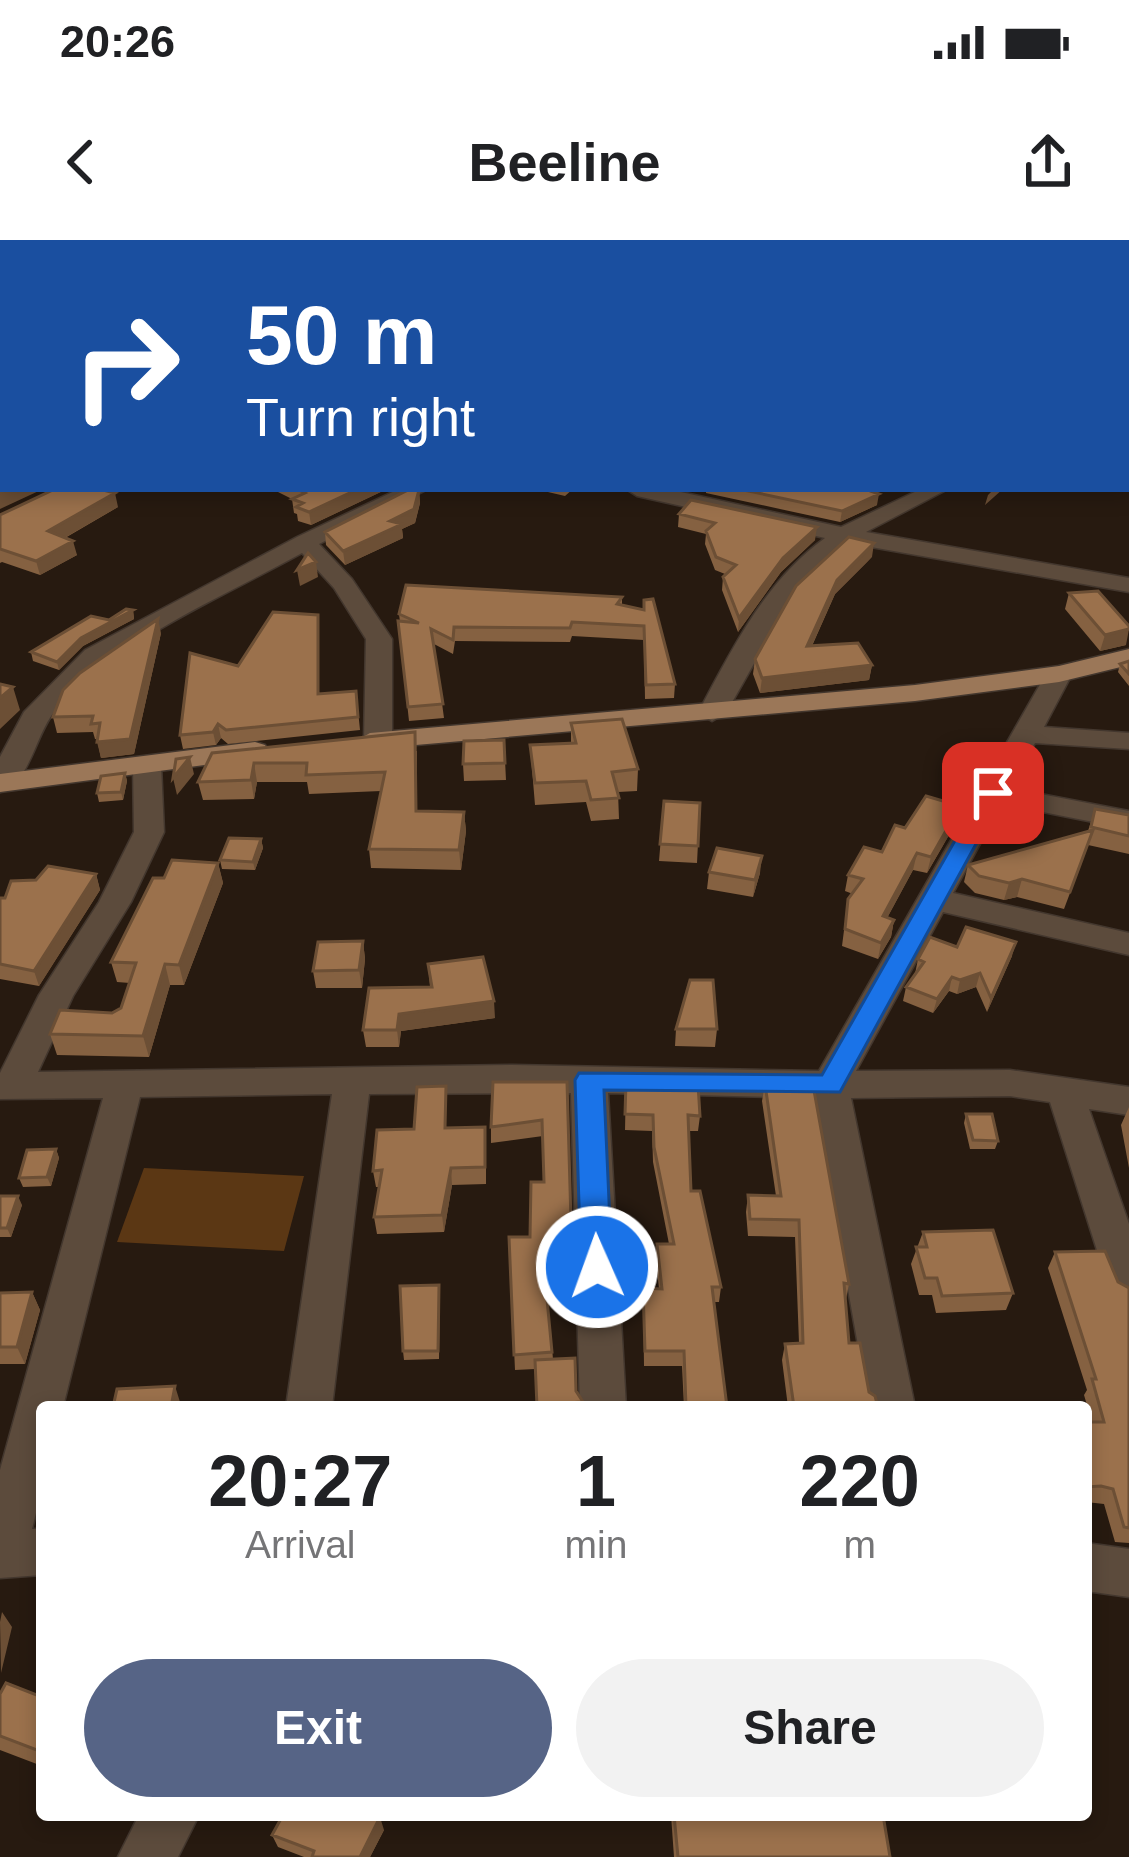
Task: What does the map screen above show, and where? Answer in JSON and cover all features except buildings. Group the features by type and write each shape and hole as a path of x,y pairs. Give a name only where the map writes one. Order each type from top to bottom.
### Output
{"main road":[{"path":"334,744 640,715 712,713 1059,674 1129,657"},
{"path":"1,783 290,748"}],"street":[{"path":"1,783 38,712 94,656 402,492"},
{"path":"650,492 844,535 1129,585"},
{"path":"712,713 766,613 799,570 844,535 931,492"},
{"path":"305,542 343,584 379,639 378,740"},
{"path":"891,1401 830,1085 1059,674"},
{"path":"1026,734 1129,741"},
{"path":"147,764 149,832 115,902 6,1085 352,1080 1010,1084 1129,1101"},
{"path":"993,793 1129,820"},
{"path":"933,899 1129,944"},
{"path":"310,1401 352,1080"},
{"path":"589,1080 602,1401"},
{"path":"42,1401 125,1084"},
{"path":"1065,1092 1129,1285"},
{"path":"36,1422 1,1555 36,1552"},
{"path":"1092,1569 1129,1573"}],"shaded area":[{"path":"144,1168 304,1176 284,1251 117,1242"}],"route":[{"path":"597,1267 589,1080 830,1085 993,793"}]}
